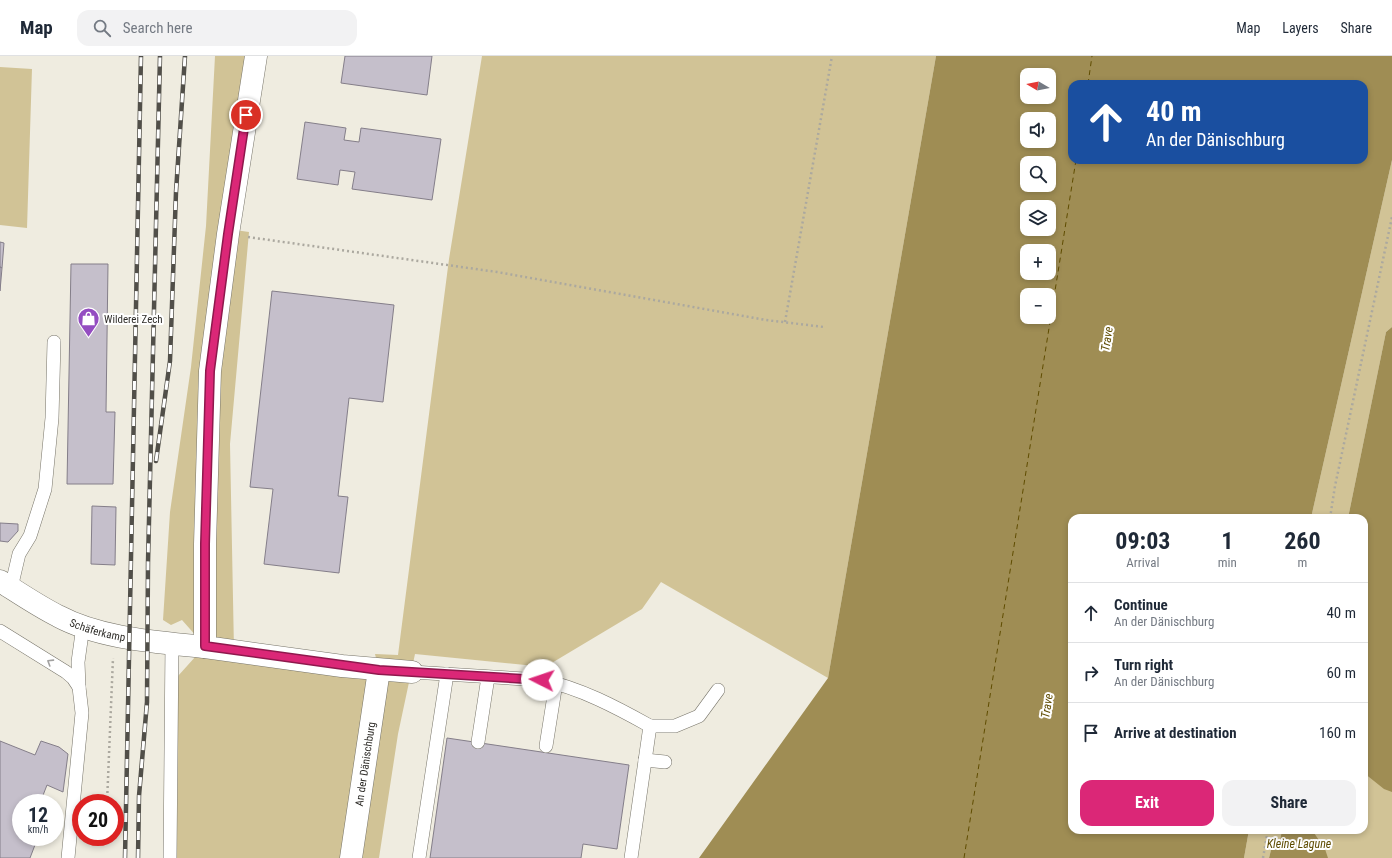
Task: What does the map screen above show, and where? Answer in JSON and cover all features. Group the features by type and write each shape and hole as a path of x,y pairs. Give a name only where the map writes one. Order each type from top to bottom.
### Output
{"street":[{"path":"256,56 228,234 210,371 205,544 205,646 379,670 412,672"},
{"name":"Schäferkamp","path":"6,585 59,617 83,626 146,641 205,646"},
{"name":"An der Dänischburg","path":"351,858 379,670"}],"lane":[{"path":"6,585 19,554 30,536 45,489 52,418 54,342"},
{"path":"68,858 82,713 78,662 83,626"},
{"path":"0,631 66,672 73,678 79,687"},
{"path":"170,858 172,643"},
{"path":"412,672 542,680 614,706 650,726 675,726 699,716 718,690"},
{"path":"418,858 447,674"},
{"path":"478,742 488,677"},
{"path":"546,746 556,684"},
{"path":"631,858 650,726"},
{"path":"645,760 665,762"}],"path":[{"path":"785,322 832,56"},
{"path":"1331,514 1335,486 1392,217"},
{"path":"228,234 497,272 785,322 824,326"},
{"path":"107,794 114,634"},
{"path":"1263,858 1267,834"}],"shaded area":[{"path":"215,56 246,56 221,228 249,232 230,444 234,650 379,670 375,654 398,655 449,259 482,56 936,56 828,678 661,582 642,609 545,667 415,654 398,734 379,858 177,858 178,676 205,646 182,620 171,625 163,620 170,512 191,367 206,226"},
{"path":"0,67 32,69 27,228 0,225"},
{"path":"1392,160 1392,327 1386,332 1349,514 1312,514"},
{"path":"1392,414 1392,858 1308,858 1314,834 1368,834 1368,545"},
{"path":"1248,834 1281,834 1279,846 1271,850 1269,858 1244,858"}],"water":[{"name":"Trave","path":"936,56 1392,56 1392,160 1312,514 1068,514 1068,834 1248,834 1244,858 699,858 828,678"},
{"path":"1392,327 1392,792 1384,789 1368,776 1368,514 1349,514 1386,332"},
{"name":"Kleine Lagune","path":"1281,834 1315,834 1325,849 1328,858 1269,858 1271,850 1279,846"}],"building":[{"path":"345,56 432,56 427,95 341,83"},
{"path":"305,122 346,128 344,140 359,142 361,128 441,139 432,200 352,189 355,172 340,170 338,185 297,179"},
{"path":"0,242 4,243 2,268 0,267"},
{"path":"71,264 108,264 106,412 115,412 113,484 67,484"},
{"path":"0,267 2,268 0,291"},
{"path":"272,291 394,305 383,402 349,398 338,496 348,497 339,573 264,564 273,489 250,487"},
{"path":"92,506 116,507 115,565 91,564"},
{"path":"0,523 18,524 18,531 8,542 0,541"},
{"path":"447,738 629,765 617,849 583,844 581,858 430,858"},
{"path":"0,741 35,755 41,741 59,747 68,754 63,792 47,785 44,794 12,794 12,846 35,846 30,858 0,858"}],"ferry route":[{"path":"1089,80 1092,56"},
{"path":"964,858 1075,164"}],"railway":[{"path":"125,858 141,56"},
{"path":"138,858 139,796 147,702 148,563 160,56"},
{"path":"156,461 170,361 176,192 185,56"}],"place":[{"name":"Wilderei Zech","path":"89,338"}],"route":[{"path":"246,115 228,234 210,371 205,544 205,646 379,670 542,680"}]}
